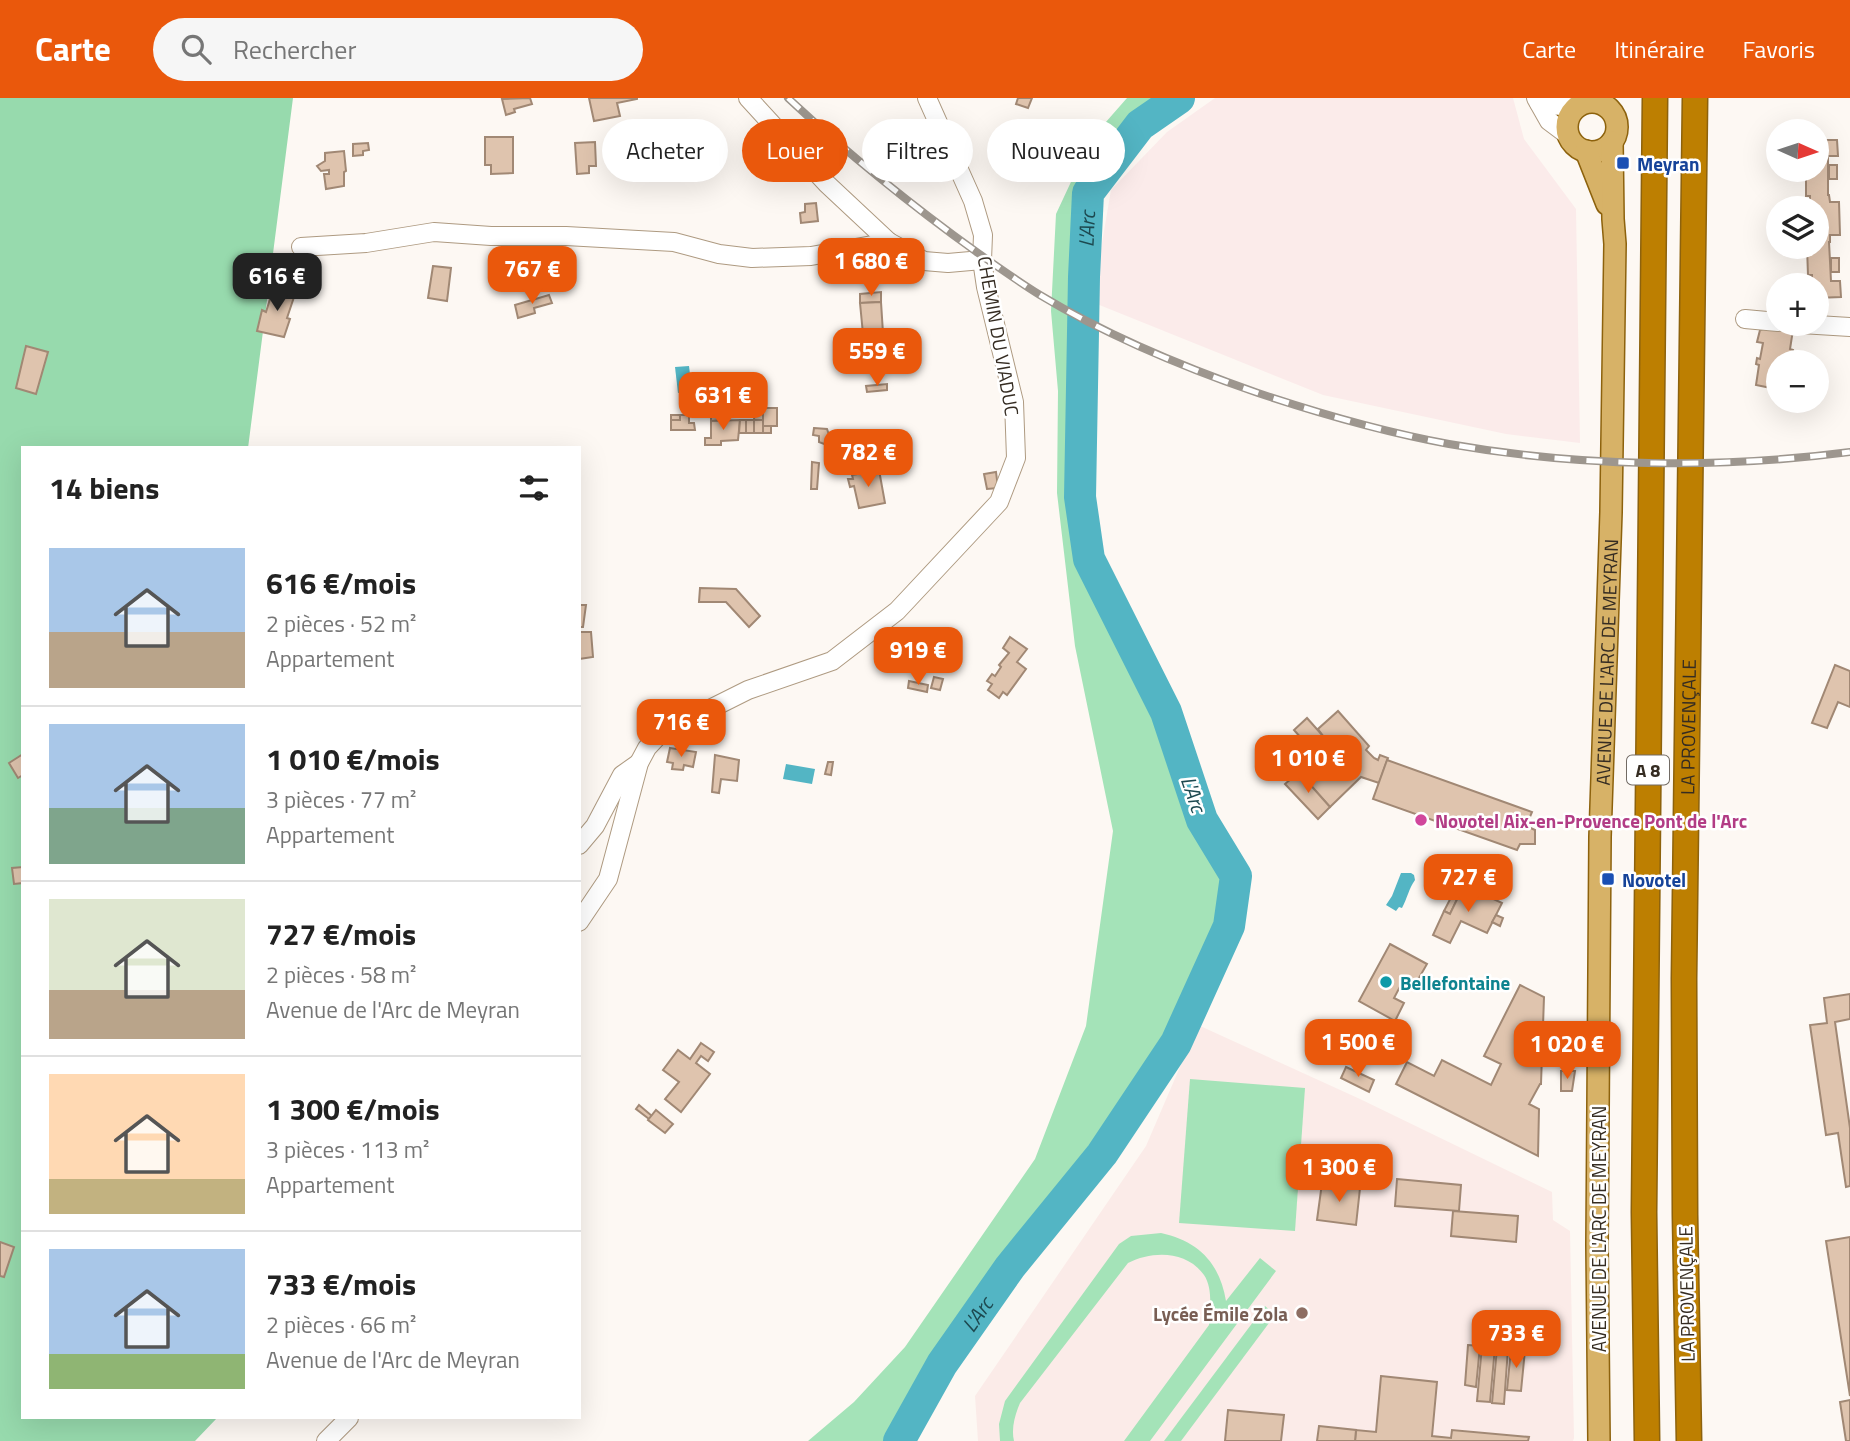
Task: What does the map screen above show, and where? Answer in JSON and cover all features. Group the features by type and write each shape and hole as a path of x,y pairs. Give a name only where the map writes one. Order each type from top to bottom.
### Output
{"highway":[{"name":"LA PROVENÇALE","path":"1647,1441 1644,1212 1655,98"},
{"name":"LA PROVENÇALE","path":"1689,1441 1684,979 1695,98"}],"main road":[{"path":"1586,103 1612,104 1618,126 1617,135 1612,142 1605,149 1596,152 1578,148 1569,136 1568,121 1586,103"},
{"name":"AVENUE DE L'ARC DE MEYRAN","path":"1599,1441 1597,1245 1600,837 1613,457 1615,244 1612,142"},
{"name":"AVENUE DE L'ARC DE MEYRAN","path":"1586,151 1613,219"}],"street":[{"path":"748,98 827,184 889,242 924,261 948,263 982,260"},
{"name":"CHEMIN DU VIADUC","path":"581,919 608,879 639,763 646,748 660,734 748,690 832,661 897,611 999,502 1016,458 1014,402 986,287 982,260 983,235 973,201 927,98"},
{"path":"1538,101 1586,103"},
{"path":"1538,101 1549,121 1569,136"},
{"path":"301,247 366,243 435,232 674,242 719,254 751,258 811,256 889,242"},
{"path":"1745,318 1766,321"},
{"path":"1829,326 1850,327"},
{"path":"581,843 595,826 622,775 639,763"},
{"path":"326,1441 348,1419"}],"shaded area":[{"path":"1215,98 1513,98 1524,139 1576,209 1580,443 1506,434 1323,395 1092,302 1111,190 1119,182 1125,182 1125,176 1167,132"},
{"name":"Lycée Émile Zola","path":"1198,1025 1360,1099 1552,1192 1553,1220 1570,1231 1573,1441 978,1441 975,1396 1146,1146"}],"green space":[{"path":"0,98 293,98 248,446 21,446 21,1419 216,1419 195,1441 0,1441"},
{"path":"1127,98 1179,98 1140,125 1125,145 1125,119 1109,119"},
{"path":"1071,182 1096,182 1088,193 1084,277 1080,497 1089,560 1166,712 1202,820 1236,876 1229,926 1176,1043 1102,1154 1010,1267 934,1379 899,1441 808,1441 854,1402 905,1347 1035,1159 1086,1026 1113,831 1075,646 1057,493 1058,391 1051,311 1056,214"},
{"path":"1190,1079 1305,1088 1295,1231 1179,1223"},
{"path":"1161,1233 1186,1242 1206,1256 1219,1276 1226,1301 1260,1258 1276,1271 1150,1441 1124,1441 1209,1325 1210,1306 1207,1280 1197,1267 1188,1261 1158,1255 1128,1263 1020,1403 1014,1422 1014,1441 1000,1441 999,1424 1005,1401 1119,1244 1131,1236"},
{"path":"1265,1306 1275,1315 1181,1441 1164,1441"}],"water":[{"path":"689,366 692,391 678,393 675,367"},
{"path":"786,764 815,769 812,784 783,779"},
{"path":"1401,873 1411,873 1415,880 1402,908 1399,907 1396,911 1386,905"}],"building":[{"path":"530,98 532,104 514,109 515,112 506,115 502,99"},
{"path":"589,98 637,98 617,103 620,116 594,121"},
{"path":"1018,98 1032,98 1028,108 1016,104"},
{"path":"485,137 513,137 513,173 491,174 491,165 485,165"},
{"path":"1829,140 1837,140 1838,156 1829,156"},
{"path":"595,142 596,166 589,166 589,173 577,174 575,143"},
{"path":"368,143 369,150 363,151 363,155 353,156 353,144"},
{"path":"344,151 344,186 326,189 324,174 329,174 329,170 321,171 317,166 325,161 325,153"},
{"path":"1829,165 1837,165 1837,179 1829,179"},
{"path":"1806,182 1828,182 1830,202 1839,202 1840,235 1830,235 1830,242 1829,196 1806,196"},
{"path":"816,203 818,221 801,223 800,213 805,212 805,204"},
{"path":"1829,242 1831,281 1840,281 1841,297 1829,297 1829,273 1808,273 1807,259 1829,259"},
{"path":"1831,258 1839,258 1839,272 1831,272"},
{"path":"433,266 451,268 447,301 428,298"},
{"path":"511,268 538,269 537,289 516,288 516,273 511,273"},
{"path":"274,286 296,291 284,337 257,331 262,310 266,312"},
{"path":"881,292 881,302 860,303 860,294"},
{"path":"549,295 552,303 534,308 535,313 518,318 515,305"},
{"path":"881,302 883,333 889,333 889,345 868,346 868,334 863,334 860,303"},
{"path":"1766,328 1766,336 1792,336 1790,349 1793,350 1766,350 1766,387 1756,385 1759,365 1756,364 1757,358 1760,359 1763,343 1757,342 1760,330"},
{"path":"26,346 48,352 36,394 16,388"},
{"path":"887,384 887,390 867,392 866,386"},
{"path":"755,408 763,408 763,420 754,420"},
{"path":"763,408 777,408 777,426 763,426"},
{"path":"711,414 726,414 726,420 711,421"},
{"path":"671,415 680,415 680,420 671,420"},
{"path":"680,415 689,415 689,423 694,423 695,430 671,430 671,420 680,420"},
{"path":"740,420 738,440 721,441 721,445 705,445 705,438 711,438 711,421"},
{"path":"740,420 746,420 746,433 739,433"},
{"path":"746,420 754,420 754,433 746,433"},
{"path":"754,420 763,420 763,433 754,433"},
{"path":"763,426 771,426 771,433 763,433"},
{"path":"814,428 827,429 830,438 828,442 819,442 819,436 813,435"},
{"path":"812,462 819,463 817,489 811,489"},
{"path":"879,470 885,503 859,508 854,486 850,487 848,479 853,479 852,475"},
{"path":"996,472 998,488 987,489 984,474"},
{"path":"700,588 736,589 760,616 749,627 726,602 699,602"},
{"path":"581,605 586,605 583,627"},
{"path":"581,632 591,632 593,657 581,659"},
{"path":"1010,637 1027,649 1017,662 1026,669 1007,695 1003,692 999,698 988,690 992,684 987,681 992,674 995,676 1001,667 999,665 1009,653 1003,648"},
{"path":"1835,665 1850,671 1850,707 1838,702 1827,728 1812,723"},
{"path":"934,677 943,679 940,690 931,688"},
{"path":"909,681 928,685 927,692 908,688"},
{"path":"1338,711 1369,746 1366,750 1374,758 1378,760 1380,755 1388,758 1379,783 1361,777 1330,807 1304,778 1309,773 1297,760 1323,736 1318,729"},
{"path":"1307,718 1323,736 1310,748 1294,730"},
{"path":"670,748 696,752 693,767 684,765 683,770 672,769 673,763 667,762"},
{"path":"21,755 21,776 18,778 9,763"},
{"path":"715,755 739,760 737,781 721,779 719,793 712,792"},
{"path":"1387,760 1532,812 1526,826 1535,830 1535,844 1520,844 1517,850 1373,799"},
{"path":"828,762 833,762 831,775 825,774"},
{"path":"1303,767 1309,773 1304,778 1299,772"},
{"path":"1299,772 1330,807 1318,819 1285,784"},
{"path":"21,867 21,883 14,884 12,868"},
{"path":"1459,882 1464,885 1450,914 1444,911"},
{"path":"1464,885 1502,903 1487,933 1461,921 1450,943 1433,935 1444,911 1450,914"},
{"path":"1496,915 1503,918 1500,926 1492,922"},
{"name":"Bellefontaine","path":"1390,944 1427,964 1415,985 1404,979 1394,998 1404,1003 1395,1021 1359,1001"},
{"path":"1520,985 1544,997 1541,1084 1529,1104 1539,1109 1538,1156 1396,1084 1407,1062 1434,1076 1442,1060 1491,1085 1501,1064 1484,1056"},
{"path":"1850,994 1850,1019 1835,1022 1850,1128 1850,1186 1846,1187 1838,1133 1826,1135 1810,1025 1827,1023 1824,998"},
{"path":"701,1043 714,1052 708,1061 701,1056 696,1063 710,1074 681,1112 665,1099 679,1082 663,1070 678,1050 690,1059"},
{"path":"1346,1067 1374,1080 1369,1092 1341,1078"},
{"path":"1561,1071 1575,1071 1572,1091 1561,1091"},
{"path":"639,1105 652,1116 649,1119 636,1109"},
{"path":"656,1110 673,1124 665,1133 648,1120"},
{"path":"1397,1179 1461,1185 1459,1211 1395,1206"},
{"path":"1322,1183 1360,1188 1356,1225 1317,1220"},
{"path":"1453,1211 1518,1216 1516,1242 1451,1236"},
{"path":"1850,1237 1850,1396 1826,1241"},
{"path":"0,1242 14,1247 4,1277 0,1276"},
{"path":"1468,1345 1480,1346 1476,1387 1465,1385"},
{"path":"1482,1346 1495,1347 1490,1402 1477,1401"},
{"path":"1497,1348 1508,1349 1504,1404 1492,1403"},
{"path":"1511,1349 1525,1350 1521,1391 1507,1390"},
{"path":"1381,1376 1437,1382 1432,1436 1451,1438 1452,1430 1529,1437 1528,1441 1355,1441 1356,1430 1376,1432"},
{"path":"1850,1400 1850,1441 1846,1441 1840,1402"},
{"path":"1228,1410 1284,1415 1281,1441 1225,1441"},
{"path":"1319,1426 1356,1430 1355,1441 1317,1441"}],"waterway":[{"name":"L'Arc","path":"899,1441 942,1364 1010,1267 1102,1154 1176,1043 1229,926 1236,876 1202,820 1166,712 1089,559 1080,497 1088,193 1140,125 1179,98"}],"railway":[{"path":"788,98 904,198 1016,280 1092,324 1146,350 1258,393 1401,434 1498,452 1548,457 1700,463 1850,452"}],"place":[{"name":"Meyran","path":"1623,163"},
{"name":"Novotel Aix-en-Provence Pont de l'Arc","path":"1421,820"},
{"name":"Novotel","path":"1608,879"},
{"name":"Bellefontaine","path":"1386,982"},
{"name":"Lycée Émile Zola","path":"1302,1313"}]}
